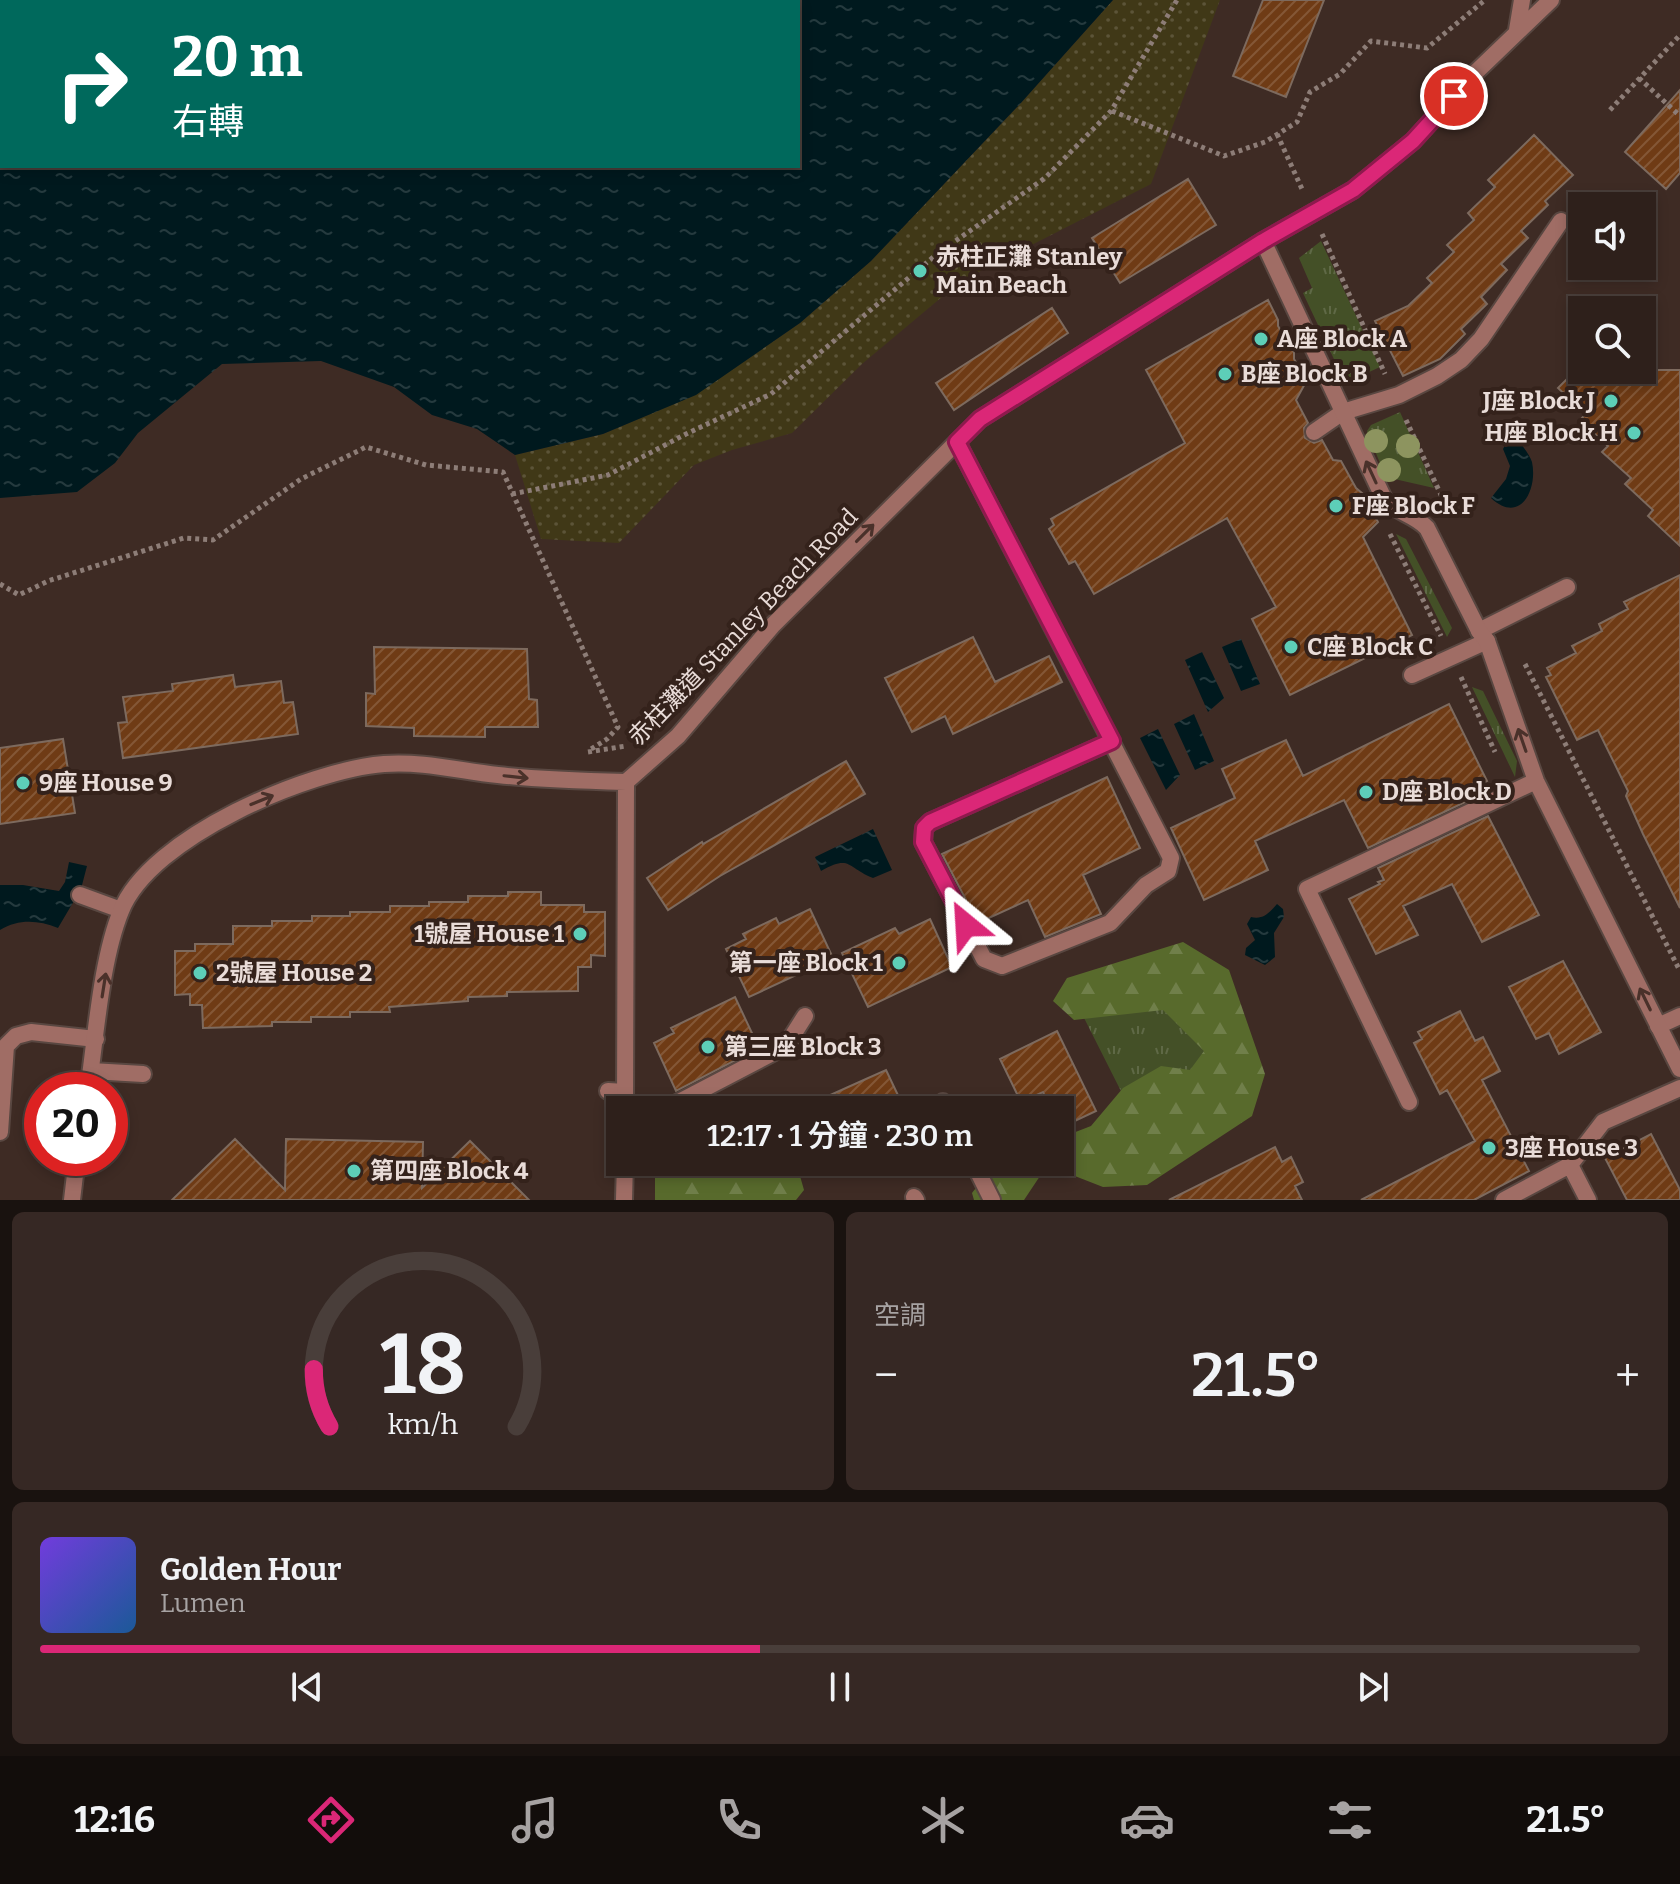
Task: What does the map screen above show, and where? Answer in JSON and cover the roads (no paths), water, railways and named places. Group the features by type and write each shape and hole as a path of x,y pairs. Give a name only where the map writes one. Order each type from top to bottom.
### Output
{"street":[{"path":"1517,30 1522,0"},
{"name":"赤柱灘道 Stanley Beach Road","path":"91,1071 110,952 121,910 128,896 151,868 200,831 261,800 342,772 382,764 410,764 540,780 626,782 678,736 773,625 980,419 1263,241 1353,190 1413,141 1517,30 1551,0"},
{"path":"1314,432 1343,412 1399,395 1461,360 1481,339 1561,221"},
{"path":"1263,241 1384,499 1421,521 1427,528 1483,636 1536,781 1680,1069"},
{"path":"957,442 1112,741 1171,858 1168,871 1146,885 1110,923 1002,966 984,959 923,842 924,828 958,808 1112,741"},
{"path":"1412,675 1452,658 1483,636 1567,587"},
{"path":"1409,1102 1307,889 1536,781"},
{"path":"619,1096 626,782"},
{"path":"80,895 121,910"},
{"path":"690,1096 786,1046 805,1016"},
{"path":"1658,1026 1680,1016"},
{"path":"0,1132 6,1046 16,1036 31,1032 96,1039"},
{"path":"91,1071 143,1074"},
{"path":"1504,1200 1570,1165 1603,1122 1680,1088"},
{"path":"1570,1165 1588,1200"},
{"path":"72,1200 75,1176"},
{"path":"624,1200 625,1176"},
{"path":"980,1176 992,1200"}],"water":[{"path":"800,0 1113,0 1020,104 871,261 800,323 696,395 603,434 515,455 477,429 432,415 394,387 321,361 222,364 138,433 115,463 77,492 0,498 0,168 800,168"},
{"path":"1509,438 1518,439 1531,459 1533,473 1525,501 1510,508 1491,498 1506,479 1510,466 1503,449"},
{"path":"1241,639 1260,684 1241,691 1222,647"},
{"path":"1202,652 1224,698 1208,712 1185,660"},
{"path":"1194,714 1214,761 1195,770 1174,724"},
{"path":"1158,729 1180,775 1166,790 1140,738"},
{"path":"873,829 892,870 873,878 844,863 821,871 815,857"},
{"path":"69,862 87,866 81,889 58,928 28,922 0,930 0,885 59,891 65,882"},
{"path":"1277,904 1283,909 1284,917 1274,933 1275,957 1265,965 1245,955 1246,948 1255,940 1247,924 1251,917 1262,917"}],"place":[{"name":"赤柱正灘 Stanley Main Beach","path":"920,271"},
{"name":"A座 Block A","path":"1261,339"},
{"name":"B座 Block B","path":"1225,374"},
{"name":"J座 Block J","path":"1611,401"},
{"name":"H座 Block H","path":"1634,433"},
{"name":"F座 Block F","path":"1336,506"},
{"name":"C座 Block C","path":"1291,647"},
{"name":"9座 House 9","path":"23,783"},
{"name":"D座 Block D","path":"1366,792"},
{"name":"1號屋 House 1","path":"580,934"},
{"name":"第一座 Block 1","path":"899,963"},
{"name":"2號屋 House 2","path":"200,973"},
{"name":"第三座 Block 3","path":"708,1047"},
{"name":"3座 House 3","path":"1489,1148"},
{"name":"第四座 Block 4","path":"354,1171"}]}
